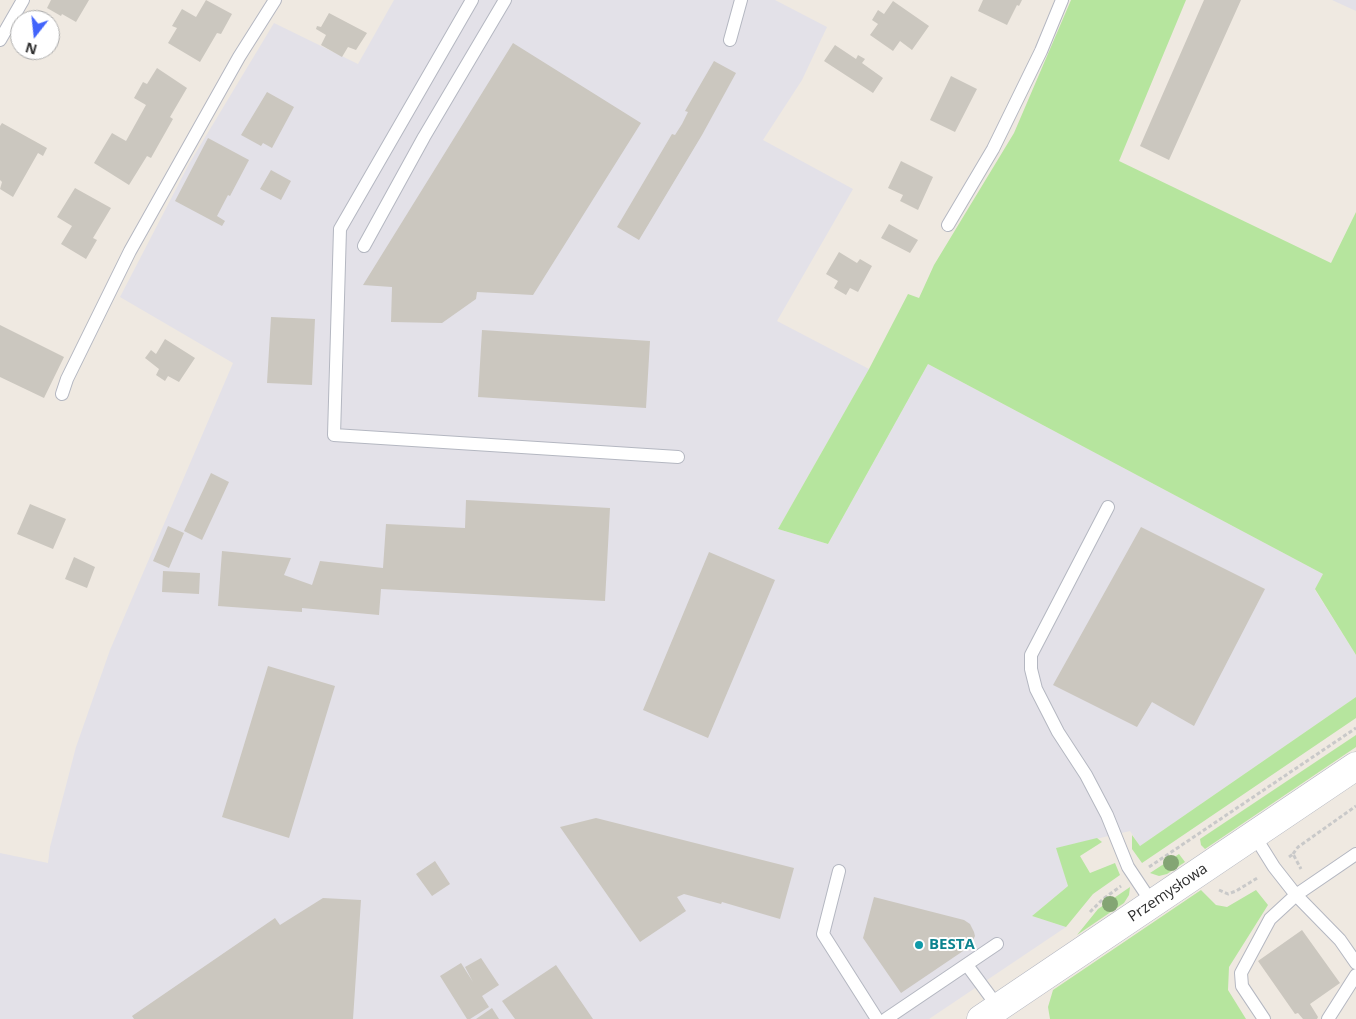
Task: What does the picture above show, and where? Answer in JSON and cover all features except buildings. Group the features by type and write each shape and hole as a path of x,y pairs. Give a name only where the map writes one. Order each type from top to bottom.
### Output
{"street":[{"name":"Przemysłowa","path":"989,1013 1356,766"}],"lane":[{"path":"0,40 23,0"},
{"path":"62,394 66,379 130,251 239,57 275,0"},
{"path":"472,0 340,230 334,435 678,457"},
{"path":"364,246 424,138 505,0"},
{"path":"730,40 741,0"},
{"path":"948,225 993,149 1042,51 1062,0"},
{"path":"1108,508 1031,655 1031,669 1036,689 1058,732 1086,775 1120,849 1134,876 1152,903"},
{"path":"1254,835 1274,867 1296,895 1340,940 1356,963"},
{"path":"1264,1019 1242,986 1241,973 1270,919 1296,895 1356,854"},
{"path":"839,871 823,934 876,1019"},
{"path":"886,1019 997,944"},
{"path":"967,965 989,1013"},
{"path":"1328,1019 1356,975"}],"path":[{"path":"1089,913 1103,899 1134,876 1356,728"},
{"path":"1293,854 1298,847 1356,806"},
{"path":"1217,888 1228,894 1263,875"}],"shaded area":[{"path":"394,0 775,0 827,27 802,80 763,140 853,189 777,321 869,369 778,529 828,544 928,364 1323,574 1315,590 1356,655 1356,697 1140,846 1130,831 1057,848 1068,886 1032,916 1066,927 929,1019 0,1019 0,853 48,863 50,847 76,747 110,650 233,363 120,297 189,164 274,23 358,64"},
{"path":"1332,0 1356,0 1356,11"}],"green space":[{"path":"1071,0 1186,0 1119,161 1331,263 1356,212 1356,655 1315,589 1323,574 928,364 828,544 778,529 869,369 908,294 919,298 934,265 1014,133"},
{"path":"1356,697 1356,718 1142,863 1132,849 1132,835 1140,846"},
{"path":"1356,735 1356,747 1205,849 1201,845 1200,839"},
{"path":"1097,838 1102,842 1080,856 1090,873 1115,863 1120,875 1093,894 1066,927 1032,916 1068,886 1056,848"},
{"path":"1179,854 1185,862 1167,874 1159,876 1150,873"},
{"path":"1130,887 1129,895 1124,903 1077,935 1098,909"},
{"path":"1201,890 1216,905 1227,907 1256,890 1268,905 1229,967 1228,990 1246,1019 1050,1019 1048,1007 1053,990"}],"place":[{"name":"BESTA","path":"919,945"}]}
